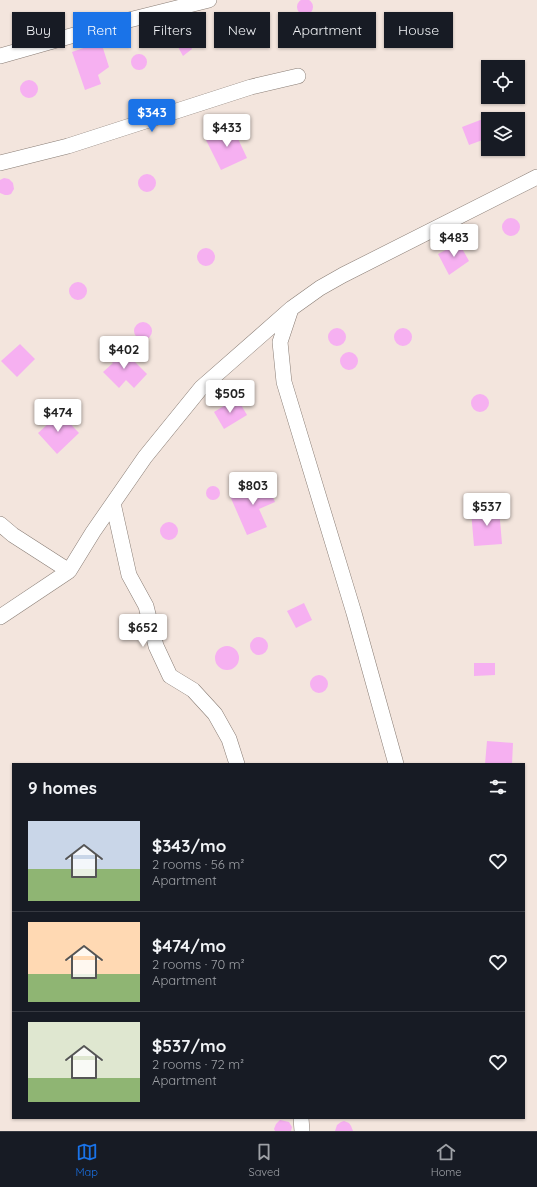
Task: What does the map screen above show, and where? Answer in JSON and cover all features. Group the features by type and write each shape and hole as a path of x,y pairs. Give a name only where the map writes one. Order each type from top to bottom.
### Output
{"street":[{"path":"0,56 113,24 209,0"},
{"path":"0,163 68,146 251,87 298,76"},
{"path":"0,617 69,571 93,532 145,457 201,388 292,308 326,285 537,177"},
{"path":"292,308 280,342 284,382 354,613 396,763"},
{"path":"113,503 130,575 146,606 156,646 170,676 193,690 215,714 229,739 237,763"},
{"path":"0,524 13,536 69,571"},
{"path":"301,1119 302,1131"}],"building":[{"path":"302,-1 308,-1 313,4 312,12 298,12 297,10 297,4"},
{"path":"84,48 103,48 109,67 98,75 101,84 85,90 72,52"},
{"path":"179,48 192,48 192,49 183,56"},
{"path":"136,54 142,54 147,59 145,68 142,70 136,70 131,65 131,59"},
{"path":"29,80 35,83 38,89 35,95 29,98 23,95 20,89 23,83"},
{"path":"481,120 481,141 469,145 462,127"},
{"path":"232,126 247,158 221,170 206,140"},
{"path":"147,174 153,177 156,183 153,189 147,192 141,189 138,183 141,177"},
{"path":"4,178 9,179 13,183 14,189 11,194 8,195 0,193 0,180"},
{"path":"511,218 517,221 520,227 517,233 511,236 505,233 502,227 505,221"},
{"path":"459,243 469,261 449,275 438,254"},
{"path":"206,248 212,251 215,257 212,263 206,266 200,263 197,257 200,251"},
{"path":"78,282 84,285 87,291 84,297 78,300 72,297 69,291 72,285"},
{"path":"143,322 149,325 152,331 149,337 143,340 137,337 134,331 137,325"},
{"path":"337,328 343,331 346,337 343,343 337,346 331,343 328,337 331,331"},
{"path":"403,328 409,331 412,337 409,343 403,346 397,343 394,337 397,331"},
{"path":"20,344 35,359 17,377 1,361"},
{"path":"120,347 147,374 134,388 126,380 119,388 103,372 113,363 108,359"},
{"path":"349,352 355,355 358,361 355,367 349,370 343,367 340,361 343,355"},
{"path":"480,394 486,397 489,403 486,409 480,412 474,409 471,403 474,397"},
{"path":"237,398 247,415 224,429 214,412"},
{"path":"60,413 79,433 57,454 38,433"},
{"path":"266,481 275,502 259,509 267,527 247,535 230,496"},
{"path":"213,486 218,488 220,493 218,498 213,500 208,498 206,493 208,488"},
{"path":"499,508 502,544 474,546 471,511"},
{"path":"169,522 175,525 178,531 175,537 169,540 163,537 160,531 163,525"},
{"path":"304,603 312,620 296,628 287,611"},
{"path":"259,637 265,640 268,646 265,652 259,655 253,652 250,646 253,640"},
{"path":"227,646 235,650 239,658 235,666 227,670 219,666 215,658 219,650"},
{"path":"474,663 495,663 495,675 474,676"},
{"path":"319,675 325,678 328,684 325,690 319,693 313,690 310,684 313,678"},
{"path":"487,741 513,743 512,763 485,763"},
{"path":"280,1120 289,1122 292,1127 291,1131 275,1131 274,1129 276,1124"},
{"path":"344,1121 349,1123 353,1131 335,1131 337,1125"}]}
